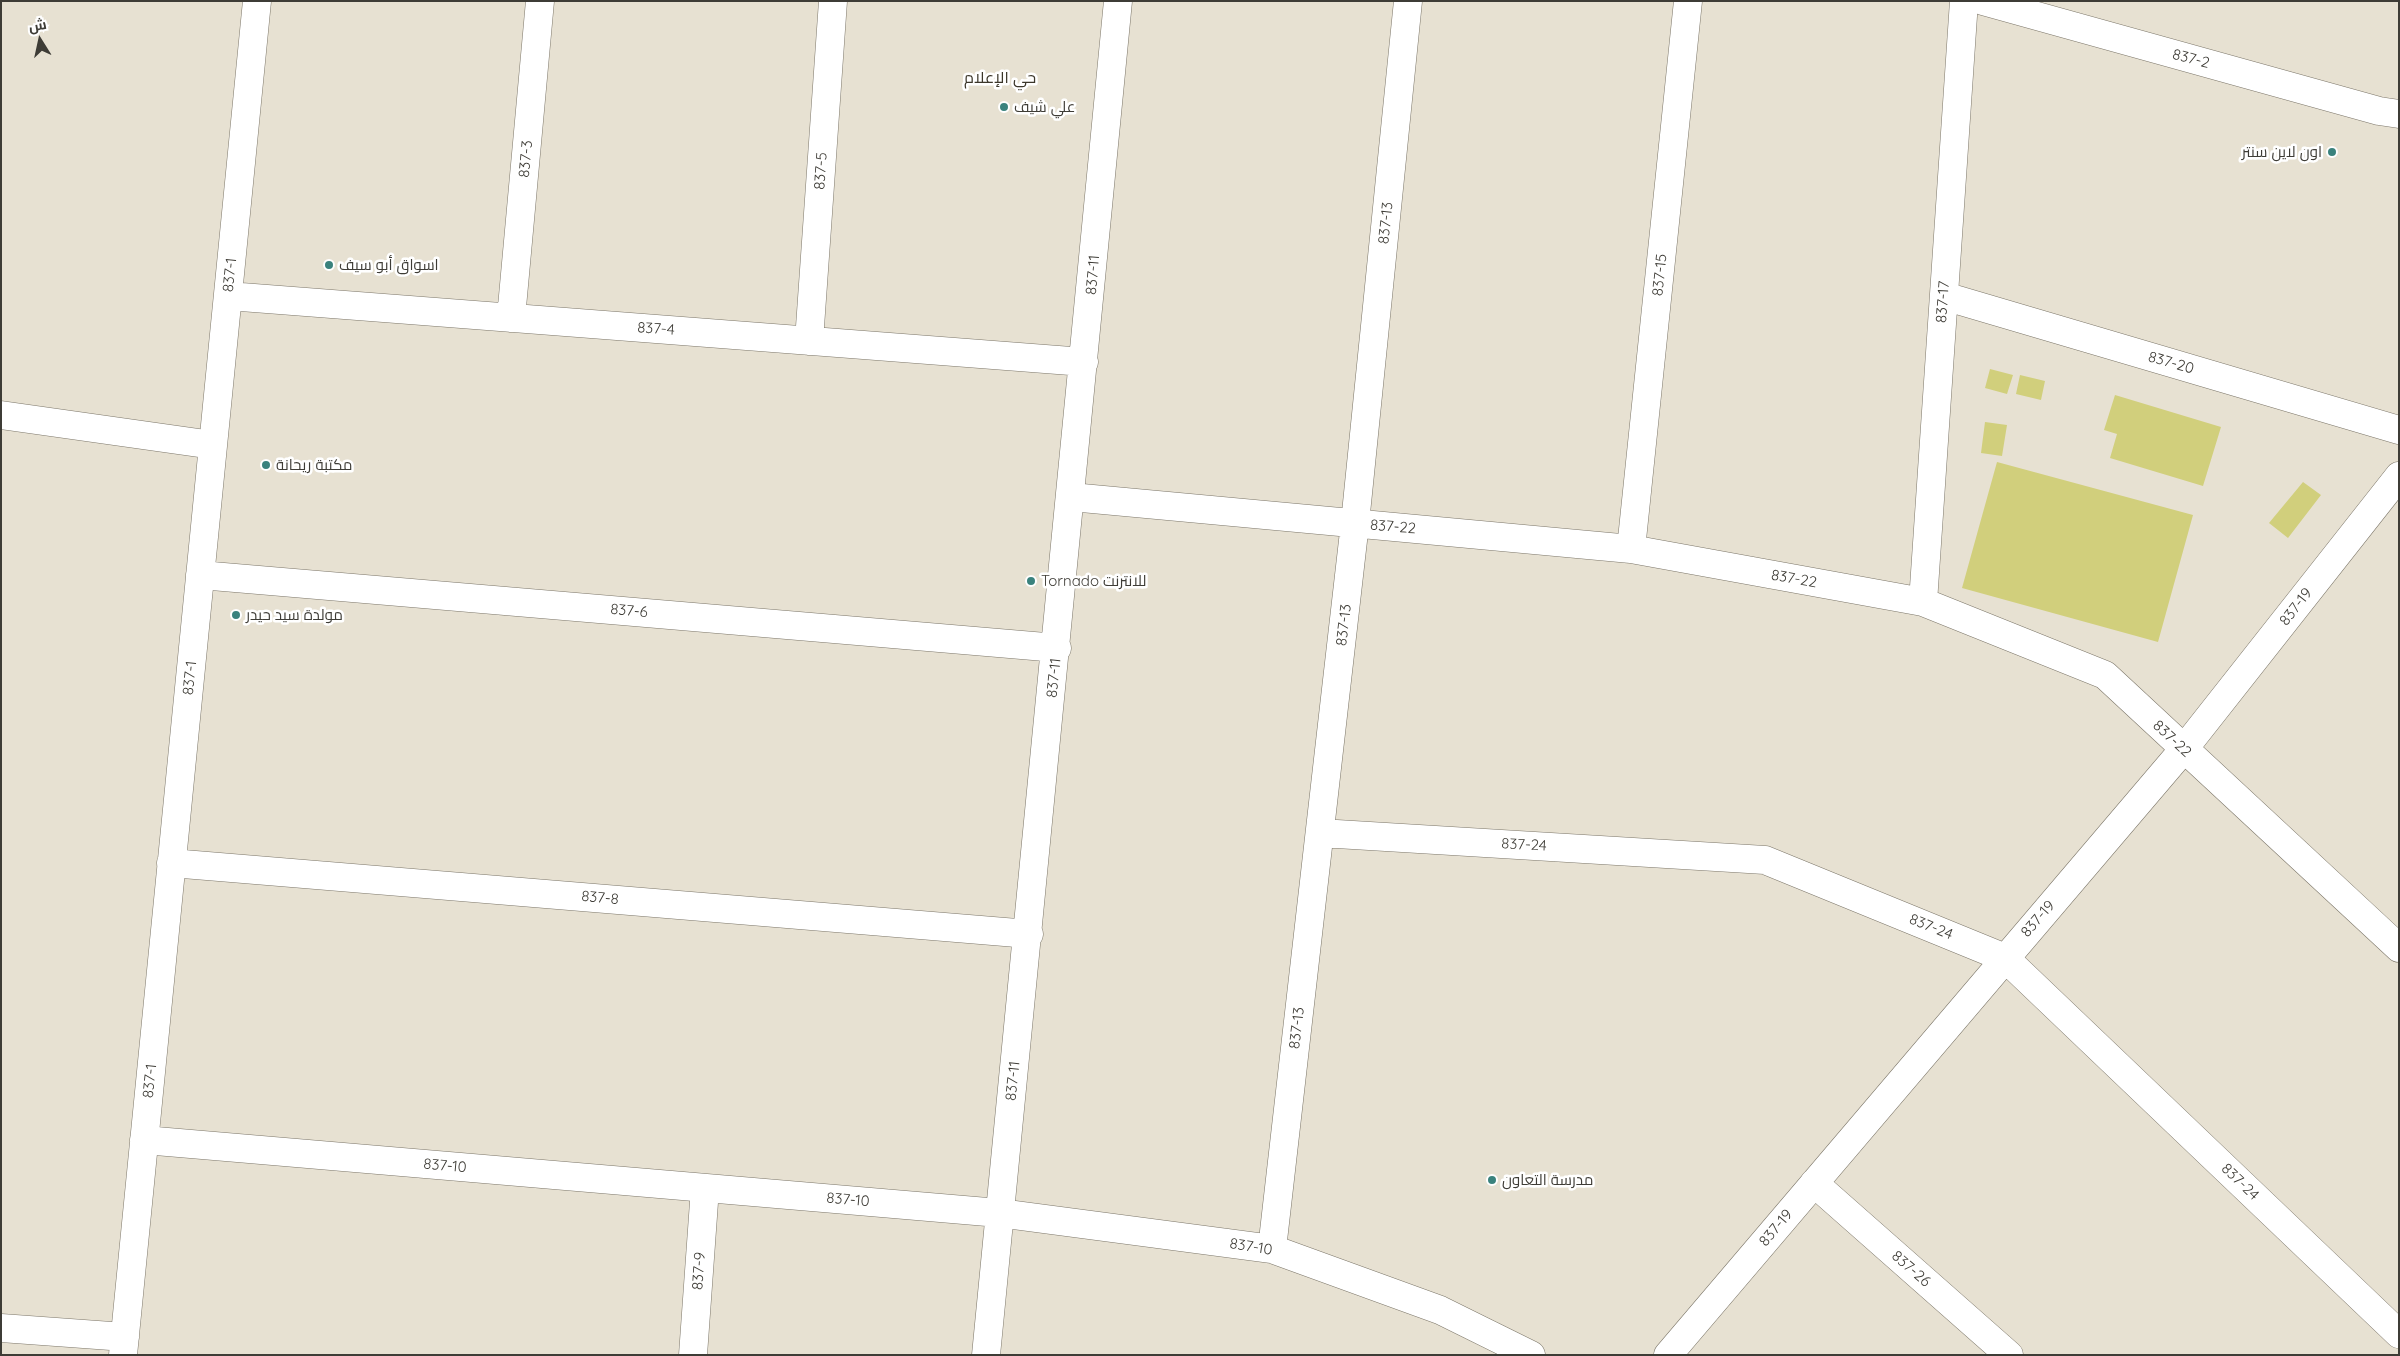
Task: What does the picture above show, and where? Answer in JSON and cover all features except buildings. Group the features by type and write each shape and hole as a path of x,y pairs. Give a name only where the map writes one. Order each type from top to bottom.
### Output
{"street":[{"name":"837-1","path":"124,1346 257,1"},
{"name":"837-3","path":"511,318 540,1"},
{"name":"837-5","path":"809,341 833,1"},
{"name":"837-11","path":"986,1355 1057,648 1118,1"},
{"name":"837-13","path":"1272,1249 1355,523 1408,1"},
{"name":"837-15","path":"1631,549 1688,1"},
{"name":"837-17","path":"1923,602 1964,1"},
{"name":"837-2","path":"1983,1 2379,111 2399,114"},
{"name":"837-4","path":"228,296 1084,362"},
{"name":"837-20","path":"1944,296 2399,430"},
{"path":"1,415 213,445"},
{"name":"837-19","path":"1668,1355 2183,750 2399,476"},
{"name":"837-22","path":"1071,496 1631,549 1923,602 2104,675 2399,948"},
{"name":"837-6","path":"200,575 1057,648"},
{"name":"837-24","path":"1320,833 1766,860 2005,958 2399,1334"},
{"name":"837-8","path":"171,863 1029,934"},
{"name":"837-10","path":"144,1140 999,1212 1272,1249 1440,1310 1531,1355"},
{"name":"837-26","path":"1814,1183 2008,1355"},
{"name":"837-9","path":"693,1355 705,1188"},
{"path":"1,1328 124,1346"}],"place":[{"name":"علي شيف","path":"1004,107"},
{"name":"اون لاين سنتر","path":"2332,152"},
{"name":"اسواق أبو سيف","path":"329,265"},
{"name":"مكتبة ريحانة","path":"266,465"},
{"name":"Tornado للانترنت","path":"1031,581"},
{"name":"مولدة سيد حيدر","path":"236,615"},
{"name":"مدرسة التعاون","path":"1492,1180"}],"district":[{"name":"حي الإعلام","path":"1000,78"}]}
